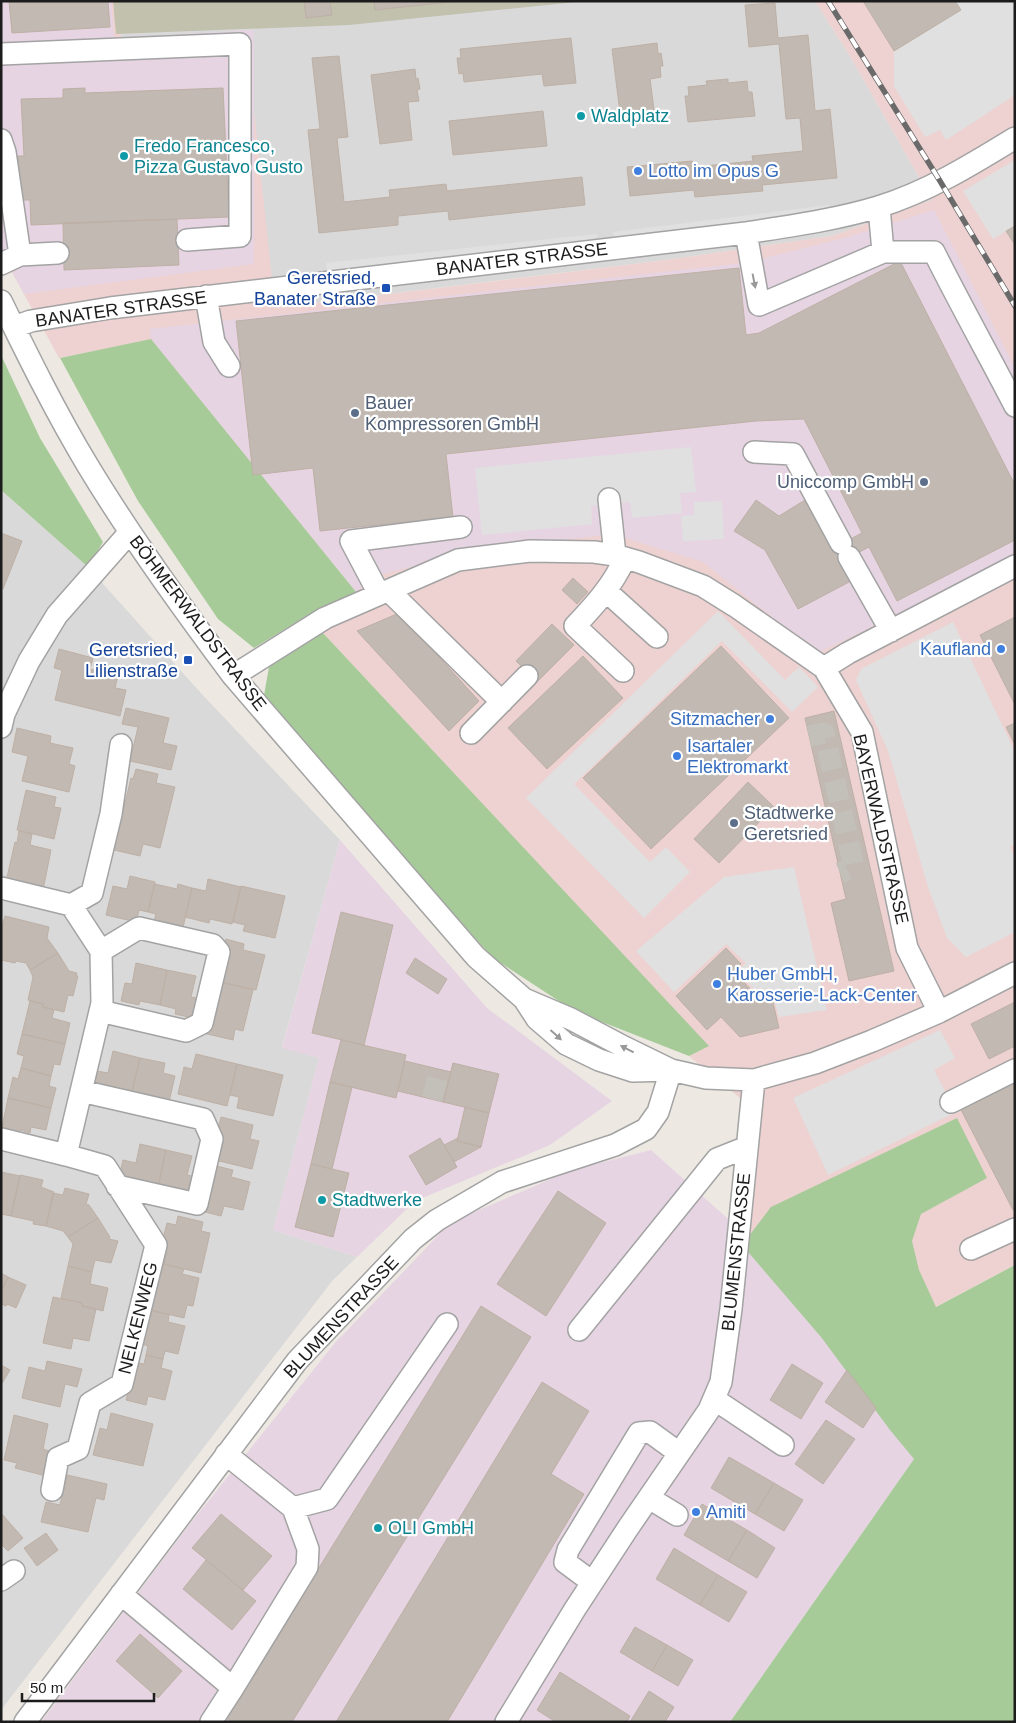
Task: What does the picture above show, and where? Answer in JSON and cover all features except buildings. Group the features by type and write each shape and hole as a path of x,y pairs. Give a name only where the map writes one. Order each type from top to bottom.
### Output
{"street":[{"path":"1,54 240,44 240,236 187,240"},
{"name":"BANATER STRASSE","path":"14,327 51,317 206,296 746,233 840,218 879,207 940,181 1015,138"},
{"path":"1,140 5,152 20,255"},
{"path":"879,207 883,252"},
{"path":"746,233 759,305 883,252 934,252 1015,406"},
{"path":"1,264 20,255 58,253"},
{"path":"206,296 214,342 230,366"},
{"name":"BÖHMERWALDSTRASSE","path":"1,301 88,465 130,532 233,676 476,957 524,999 571,1018 671,1070"},
{"path":"754,452 792,454 891,631"},
{"path":"609,499 620,556 619,573 599,601 575,626 623,671"},
{"path":"461,527 351,541 384,592 502,702"},
{"path":"1,727 4,714 29,661 57,615 130,532"},
{"name":"BAYERWALDSTRASSE","path":"233,676 325,618 458,560 530,551 594,552 620,556 703,586 824,668 862,732 907,948 939,1012"},
{"path":"824,668 1015,566"},
{"path":"606,591 657,637"},
{"path":"471,733 528,676"},
{"path":"71,905 92,893 111,814 121,745"},
{"path":"1,888 71,905 101,951 102,1003 66,1155"},
{"path":"100,1011 186,1031 202,1022 219,952 213,945 139,928 101,951"},
{"path":"671,1070 706,1078 754,1080 815,1063 939,1012 1015,973"},
{"name":"BLUMENSTRASSE","path":"25,1722 297,1361 414,1239 437,1220 502,1182 615,1145 646,1129 658,1112 671,1070"},
{"path":"950,1102 1015,1070"},
{"name":"BLUMENSTRASSE","path":"506,1722 592,1582 710,1410 721,1382 731,1309 754,1080"},
{"path":"81,1091 203,1119 212,1139 197,1204 117,1186"},
{"name":"NELKENWEG","path":"1,1139 105,1166 156,1245 122,1384 90,1404 78,1449 58,1458 52,1490"},
{"path":"579,1330 717,1159 747,1148"},
{"path":"971,1249 1015,1229"},
{"path":"293,1508 326,1499 447,1324"},
{"path":"714,1399 783,1445"},
{"path":"592,1582 565,1562 568,1550 639,1433 650,1432 680,1454"},
{"path":"211,1722 307,1567 308,1550 293,1508 226,1454"},
{"path":"649,1498 677,1515"},
{"path":"121,1594 233,1688"}],"shaded area":[{"path":"1,1 117,1 122,44 246,35 275,308 666,260 832,236 932,200 850,56 815,1 1015,1 1015,1265 867,1343 744,1232 759,1114 689,1056 708,1046 308,615 356,592 151,340 59,358 1,252"},
{"path":"1,1 111,1 114,38 254,30 254,264 24,294 1,252"},
{"path":"113,1 586,1 349,25 116,34"},
{"path":"117,1 815,1 850,56 932,200 832,236 666,260 274,308 246,36 122,44"},
{"path":"955,1 1015,1 1015,95 946,140 940,130 925,137 894,86 894,51 960,9"},
{"path":"1015,160 1015,226 993,239 963,191"},
{"path":"829,205 831,216 614,242 613,232"},
{"path":"934,210 1015,368 1015,559 817,653 703,562 612,534 475,551 371,577 356,592 151,339 150,329 745,263 848,237"},
{"path":"597,234 598,245 327,274 326,263"},
{"path":"691,447 696,492 680,493 682,513 632,518 630,502 591,506 592,524 482,535 475,468"},
{"path":"1,490 88,567 199,691 340,840 282,1047 319,1058 273,1230 357,1257 333,1280 1,1710"},
{"path":"722,501 724,539 683,541 681,516 694,515 694,502"},
{"path":"718,611 785,680 799,667 818,687 792,712 722,641 574,784 650,862 666,847 690,872 644,918 526,798"},
{"path":"953,622 1015,752 1015,844 1010,847 1015,857 1015,932 966,957 947,938 929,890 888,751 856,680 861,669"},
{"path":"340,840 487,1008 612,1101 550,1145 415,1201 357,1257 273,1230 319,1058 282,1048"},
{"path":"794,867 827,1010 779,1017 773,996 762,997 737,972 746,963 726,944 674,992 636,951 724,877"},
{"path":"940,1030 955,1058 934,1070 956,1112 828,1175 793,1098"},
{"path":"651,1150 867,1343 914,1459 730,1722 41,1722 186,1529 334,1344 451,1222 572,1170"}],"green space":[{"path":"151,339 356,592 308,615 254,648 218,619 138,501 60,358"},
{"path":"1,355 40,438 103,542 88,567 1,490"},
{"path":"323,633 709,1046 689,1056 574,1011 493,958 263,701 269,667"},
{"path":"957,1118 987,1178 921,1214 912,1241 919,1270 936,1307 1015,1265 1015,1722 730,1722 914,1459 890,1430 821,1337 742,1245 771,1207"}],"tunnel":[{"path":"809,736 824,733 854,867 840,873"},
{"path":"432,1099 440,1069"}],"railway":[{"path":"828,1 1015,306"}],"place":[{"name":"Waldplatz","path":"581,116"},
{"name":"Fredo Francesco, Pizza Gustavo Gusto","path":"124,156"},
{"name":"Lotto im Opus G","path":"638,171"},
{"name":"Geretsried, Banater Straße","path":"386,288"},
{"name":"Bauer Kompressoren GmbH","path":"355,413"},
{"name":"Uniccomp GmbH","path":"924,482"},
{"name":"Kaufland","path":"1001,649"},
{"name":"Geretsried, Lilienstraße","path":"188,660"},
{"name":"Sitzmacher","path":"770,719"},
{"name":"Isartaler Elektromarkt","path":"677,756"},
{"name":"Stadtwerke Geretsried","path":"734,823"},
{"name":"Huber GmbH, Karosserie-Lack-Center","path":"717,984"},
{"name":"Stadtwerke","path":"322,1200"},
{"name":"Amiti","path":"696,1512"},
{"name":"OLI GmbH","path":"378,1528"}]}
